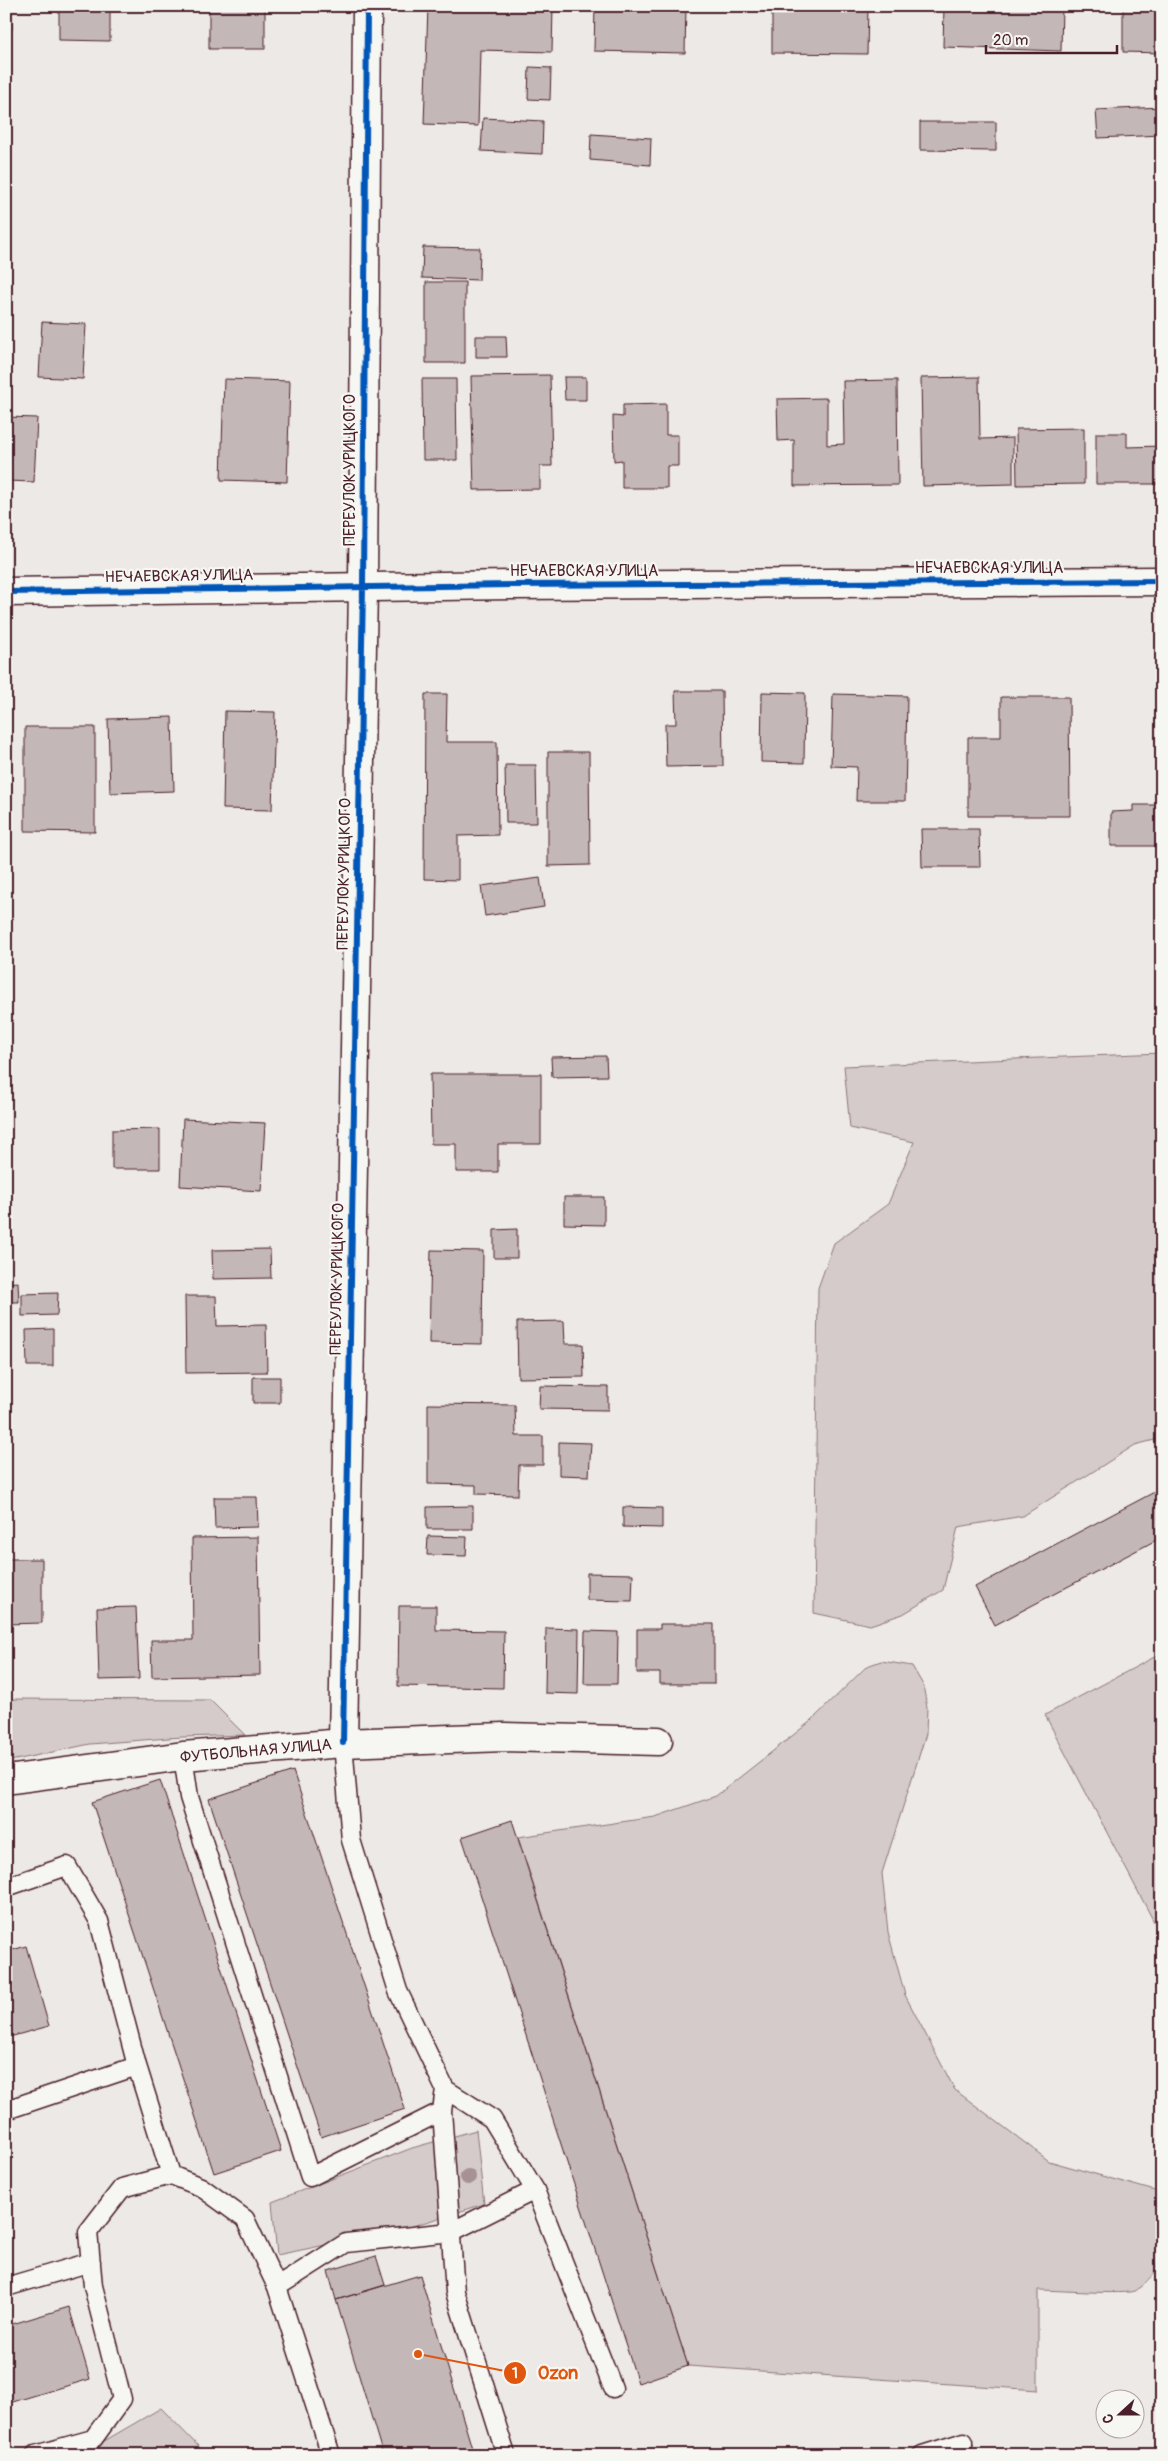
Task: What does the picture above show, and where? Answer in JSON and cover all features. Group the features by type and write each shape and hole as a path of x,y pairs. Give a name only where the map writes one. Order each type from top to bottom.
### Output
{"street":[{"name":"ПЕРЕУЛОК УРИЦКОГО","path":"343,1743 363,588 367,6"},
{"name":"НЕЧАЕВСКАЯ УЛИЦА","path":"6,592 1162,581"},
{"name":"ФУТБОЛЬНАЯ УЛИЦА","path":"6,1780 183,1756 343,1743 504,1737 658,1741"}],"lane":[{"path":"343,1743 351,1840 398,1991 445,2089 492,2119 535,2190 613,2388"},
{"path":"183,1756 189,1797 310,2177 442,2111"},
{"path":"6,1887 67,1866 99,1921 136,2066 171,2176"},
{"path":"6,2110 136,2066"},
{"path":"445,2089 442,2111 455,2292 506,2455"},
{"path":"35,2455 92,2439 122,2399 93,2286 88,2232 122,2188 171,2176 201,2187 245,2219 277,2287 331,2455"},
{"path":"277,2287 346,2243 452,2232 535,2190"},
{"path":"6,2287 91,2262"},
{"path":"922,2455 964,2442"}],"shaded area":[{"path":"1162,1053 1162,1438 1135,1445 1023,1516 958,1527 943,1590 903,1614 870,1625 814,1613 818,1288 834,1243 888,1204 914,1142 850,1128 844,1066"},
{"path":"1162,1653 1162,1937 1045,1715"},
{"path":"881,1661 912,1666 923,1685 927,1707 926,1734 882,1873 888,1932 905,1995 955,2090 1049,2161 1155,2191 1162,2216 1162,2246 1159,2261 1145,2284 1134,2291 1038,2290 1038,2390 688,2366 518,1837 655,1817 716,1796 811,1721 867,1666"},
{"path":"6,1699 210,1700 245,1735 182,1737 90,1744 6,1762"},
{"path":"476,2130 484,2204 403,2229 277,2255 272,2202 412,2148"},
{"path":"161,2408 202,2450 200,2455 100,2455 99,2444"}],"building":[{"path":"6,6 12,6 12,30 6,30"},
{"path":"59,6 110,6 110,41 59,40"},
{"path":"209,6 265,6 265,49 209,49"},
{"path":"428,6 553,6 552,52 480,50 478,126 424,124"},
{"path":"595,6 686,6 685,53 594,51"},
{"path":"772,6 868,6 867,54 772,53"},
{"path":"944,6 1062,6 1061,51 943,47"},
{"path":"1123,6 1162,6 1162,53 1123,52"},
{"path":"529,67 551,68 550,100 528,99"},
{"path":"1162,107 1162,135 1098,138 1096,110"},
{"path":"483,118 543,121 542,154 481,151"},
{"path":"920,122 996,122 996,151 920,150"},
{"path":"591,134 651,138 650,165 590,160"},
{"path":"423,247 480,248 479,280 422,278"},
{"path":"426,282 465,282 465,363 426,363"},
{"path":"42,322 86,324 83,379 39,377"},
{"path":"476,336 506,336 507,357 476,357"},
{"path":"550,375 552,466 540,466 540,489 474,490 471,376"},
{"path":"564,377 586,377 586,400 565,400"},
{"path":"979,377 980,439 1013,438 1013,484 923,486 921,378"},
{"path":"224,379 290,381 287,482 221,480"},
{"path":"422,379 456,379 457,460 423,460"},
{"path":"897,380 898,485 794,486 794,440 778,441 777,399 827,398 827,445 844,444 843,381"},
{"path":"666,404 666,435 678,435 678,466 667,466 667,488 622,488 622,460 614,461 613,416 623,417 623,405"},
{"path":"6,417 37,418 34,482 6,481"},
{"path":"1084,428 1084,484 1017,485 1016,429"},
{"path":"1096,433 1127,433 1127,447 1162,446 1162,484 1096,484"},
{"path":"675,691 722,691 723,766 666,767 665,724 676,724"},
{"path":"762,692 805,693 804,763 761,762"},
{"path":"425,694 447,694 446,742 497,742 498,835 458,836 458,880 424,879"},
{"path":"833,694 907,696 905,801 856,801 857,767 831,766"},
{"path":"1001,697 1069,697 1070,816 968,816 968,737 1001,737"},
{"path":"225,711 275,712 272,810 223,809"},
{"path":"172,717 174,791 110,793 108,719"},
{"path":"25,727 95,727 95,832 25,831"},
{"path":"548,752 589,752 590,865 548,866"},
{"path":"505,765 536,765 537,823 506,823"},
{"path":"1133,805 1160,805 1160,846 1111,846 1111,812 1133,811"},
{"path":"921,829 979,829 980,867 922,867"},
{"path":"540,878 544,907 485,916 481,886"},
{"path":"606,1056 607,1076 552,1077 551,1057"},
{"path":"430,1074 541,1074 541,1144 498,1144 498,1172 456,1172 456,1144 431,1144"},
{"path":"183,1119 265,1123 261,1191 180,1186"},
{"path":"160,1129 160,1169 112,1169 112,1130"},
{"path":"564,1197 604,1197 604,1225 564,1224"},
{"path":"517,1229 517,1258 494,1258 494,1230"},
{"path":"270,1249 271,1278 213,1279 212,1250"},
{"path":"431,1250 483,1251 482,1344 429,1343"},
{"path":"18,1282 19,1302 6,1302 6,1283"},
{"path":"58,1293 57,1315 22,1316 22,1294"},
{"path":"185,1296 216,1296 217,1326 266,1325 267,1372 186,1373"},
{"path":"564,1321 565,1344 583,1344 584,1377 518,1378 517,1322"},
{"path":"53,1329 53,1366 27,1366 26,1330"},
{"path":"253,1377 280,1377 280,1403 253,1403"},
{"path":"540,1386 608,1387 608,1410 539,1409"},
{"path":"428,1404 515,1405 516,1436 543,1436 543,1465 519,1465 518,1495 476,1494 476,1485 428,1484"},
{"path":"559,1442 591,1443 589,1476 559,1475"},
{"path":"1162,1488 1162,1537 995,1625 975,1587"},
{"path":"214,1497 257,1497 258,1527 215,1528"},
{"path":"473,1506 473,1529 427,1529 427,1507"},
{"path":"623,1507 662,1508 662,1528 623,1527"},
{"path":"428,1536 467,1537 466,1556 427,1555"},
{"path":"258,1537 260,1675 152,1677 151,1640 193,1640 192,1538"},
{"path":"6,1559 42,1559 42,1623 6,1624"},
{"path":"587,1573 633,1574 632,1601 587,1600"},
{"path":"399,1606 436,1606 436,1630 504,1631 503,1688 398,1686"},
{"path":"136,1607 139,1679 99,1680 97,1608"},
{"path":"660,1624 714,1624 714,1684 660,1684 660,1673 637,1673 637,1629 660,1629"},
{"path":"546,1628 579,1629 578,1694 545,1693"},
{"path":"585,1631 618,1632 617,1684 584,1684"},
{"path":"293,1771 405,2109 321,2137 209,1799"},
{"path":"160,1780 281,2151 214,2173 92,1802"},
{"path":"512,1820 688,2366 638,2383 462,1837"},
{"path":"26,1946 49,2026 6,2038 6,1952"},
{"path":"376,2256 385,2285 336,2300 328,2271"},
{"path":"420,2275 474,2455 383,2455 336,2300"},
{"path":"69,2307 90,2379 6,2404 6,2326"}],"cycle path":[{"path":"343,1743 363,587 367,6"},
{"path":"6,592 512,585 1162,581"}],"place":[{"name":"Ozon","path":"418,2354"}]}
